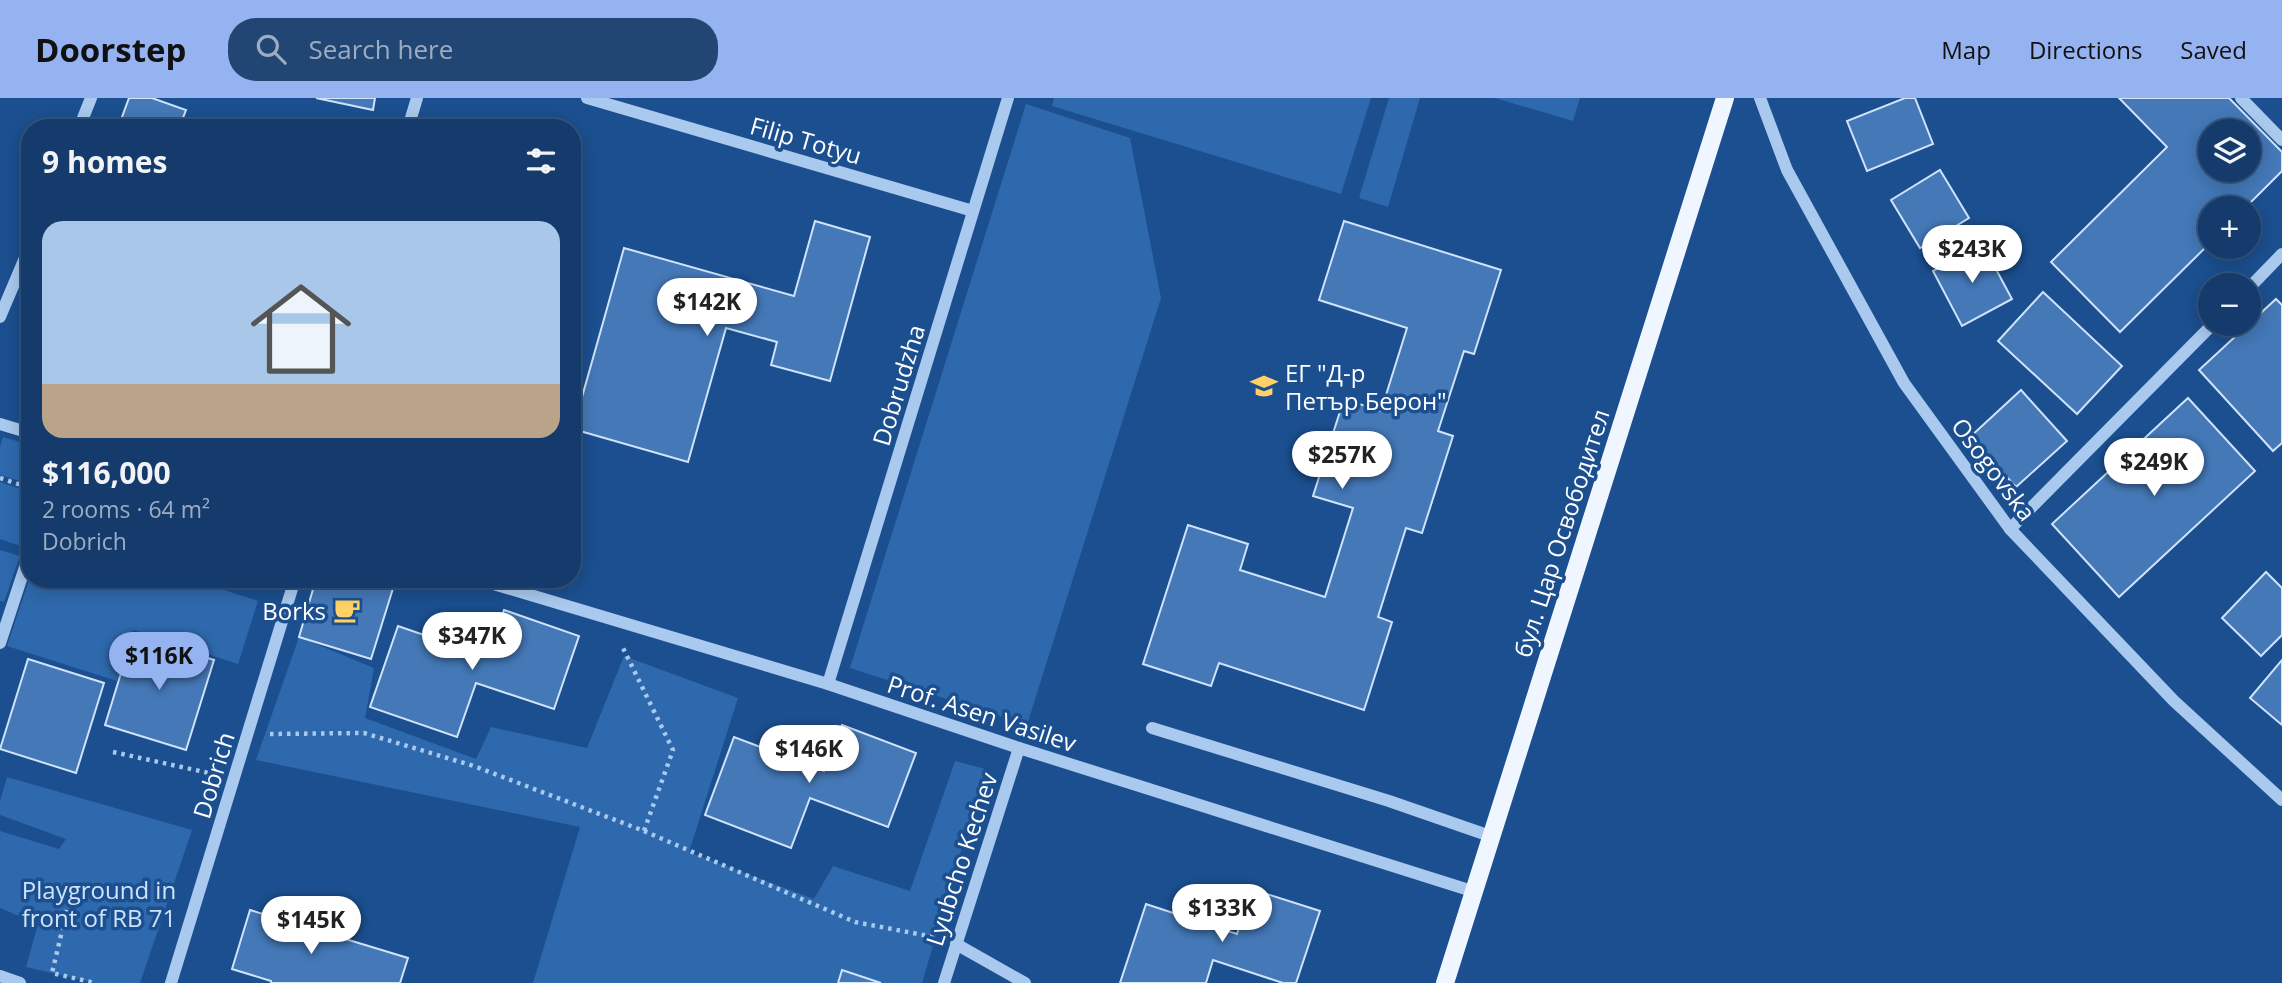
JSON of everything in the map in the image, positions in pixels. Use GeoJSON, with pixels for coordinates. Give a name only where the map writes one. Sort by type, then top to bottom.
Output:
{"type":"FeatureCollection","features":[{"type":"Feature","properties":{"kind":"main road","name":"бул. Цар Освободител"},"geometry":{"type":"LineString","coordinates":[[1445,983],[1725,98]]}},
{"type":"Feature","properties":{"kind":"street"},"geometry":{"type":"LineString","coordinates":[[83,119],[91,98]]}},
{"type":"Feature","properties":{"kind":"street"},"geometry":{"type":"LineString","coordinates":[[411,119],[417,98]]}},
{"type":"Feature","properties":{"kind":"street","name":"Filip Totyu"},"geometry":{"type":"LineString","coordinates":[[587,98],[973,211]]}},
{"type":"Feature","properties":{"kind":"street","name":"Dobrudzha"},"geometry":{"type":"LineString","coordinates":[[828,684],[1009,98]]}},
{"type":"Feature","properties":{"kind":"street","name":"Osogovska"},"geometry":{"type":"LineString","coordinates":[[1760,98],[1787,170],[1904,383],[2010,529],[2174,701],[2282,800]]}},
{"type":"Feature","properties":{"kind":"street"},"geometry":{"type":"LineString","coordinates":[[2241,98],[2282,141]]}},
{"type":"Feature","properties":{"kind":"street"},"geometry":{"type":"LineString","coordinates":[[2261,276],[2282,254]]}},
{"type":"Feature","properties":{"kind":"street"},"geometry":{"type":"LineString","coordinates":[[0,317],[21,267]]}},
{"type":"Feature","properties":{"kind":"street"},"geometry":{"type":"LineString","coordinates":[[2010,529],[2201,336]]}},
{"type":"Feature","properties":{"kind":"street"},"geometry":{"type":"LineString","coordinates":[[0,424],[21,430]]}},
{"type":"Feature","properties":{"kind":"street"},"geometry":{"type":"LineString","coordinates":[[0,643],[21,579]]}},
{"type":"Feature","properties":{"kind":"street","name":"Dobrich"},"geometry":{"type":"LineString","coordinates":[[171,983],[292,588]]}},
{"type":"Feature","properties":{"kind":"street","name":"Prof. Asen Vasilev"},"geometry":{"type":"LineString","coordinates":[[506,588],[828,684],[1019,748],[1472,891]]}},
{"type":"Feature","properties":{"kind":"street"},"geometry":{"type":"LineString","coordinates":[[1152,728],[1389,801],[1490,836]]}},
{"type":"Feature","properties":{"kind":"street","name":"Lyubcho Kechev"},"geometry":{"type":"LineString","coordinates":[[944,983],[1019,748]]}},
{"type":"Feature","properties":{"kind":"street"},"geometry":{"type":"LineString","coordinates":[[956,944],[1025,983]]}},
{"type":"Feature","properties":{"kind":"street"},"geometry":{"type":"LineString","coordinates":[[0,976],[20,983]]}},
{"type":"Feature","properties":{"kind":"path"},"geometry":{"type":"LineString","coordinates":[[0,478],[21,485]]}},
{"type":"Feature","properties":{"kind":"path"},"geometry":{"type":"LineString","coordinates":[[610,620],[673,750],[644,831]]}},
{"type":"Feature","properties":{"kind":"path"},"geometry":{"type":"LineString","coordinates":[[248,734],[364,733],[474,766],[644,831],[855,922],[935,938]]}},
{"type":"Feature","properties":{"kind":"path"},"geometry":{"type":"LineString","coordinates":[[113,751],[209,773],[205,786]]}},
{"type":"Feature","properties":{"kind":"path"},"geometry":{"type":"LineString","coordinates":[[67,910],[52,973],[95,983]]}},
{"type":"Feature","properties":{"kind":"green space"},"geometry":{"type":"Polygon","coordinates":[[[1054,98],[1371,98],[1341,194],[1052,106],[1054,98]]]}},
{"type":"Feature","properties":{"kind":"green space"},"geometry":{"type":"Polygon","coordinates":[[[1389,98],[1420,98],[1388,207],[1359,198],[1389,98]]]}},
{"type":"Feature","properties":{"kind":"green space"},"geometry":{"type":"Polygon","coordinates":[[[1495,98],[1580,98],[1573,121],[1495,98]]]}},
{"type":"Feature","properties":{"kind":"green space"},"geometry":{"type":"Polygon","coordinates":[[[1026,104],[1130,138],[1161,298],[1027,725],[850,668],[1026,104]]]}},
{"type":"Feature","properties":{"kind":"green space"},"geometry":{"type":"Polygon","coordinates":[[[3,437],[21,442],[21,481],[0,475],[0,447],[3,437]]]}},
{"type":"Feature","properties":{"kind":"green space"},"geometry":{"type":"Polygon","coordinates":[[[0,482],[21,489],[21,546],[0,539],[0,482]]]}},
{"type":"Feature","properties":{"kind":"green space"},"geometry":{"type":"Polygon","coordinates":[[[0,550],[20,556],[4,602],[0,601],[0,550]]]}},
{"type":"Feature","properties":{"kind":"green space"},"geometry":{"type":"Polygon","coordinates":[[[26,588],[217,588],[258,601],[238,664],[133,630],[117,681],[7,646],[26,588]]]}},
{"type":"Feature","properties":{"kind":"green space"},"geometry":{"type":"Polygon","coordinates":[[[299,637],[374,668],[365,718],[476,759],[491,727],[587,748],[624,656],[738,698],[689,852],[814,899],[833,866],[910,891],[955,761],[985,769],[922,983],[533,983],[580,827],[256,760],[299,637]]]}},
{"type":"Feature","properties":{"kind":"green space","name":"Playground in front of RB 71"},"geometry":{"type":"Polygon","coordinates":[[[7,777],[192,830],[140,983],[94,983],[26,967],[38,924],[0,908],[0,831],[59,849],[66,839],[0,815],[0,801],[7,777]]]}},
{"type":"Feature","properties":{"kind":"building"},"geometry":{"type":"Polygon","coordinates":[[[129,98],[152,98],[186,110],[182,119],[121,119],[129,98]]]}},
{"type":"Feature","properties":{"kind":"building"},"geometry":{"type":"Polygon","coordinates":[[[316,98],[375,98],[373,110],[316,98]]]}},
{"type":"Feature","properties":{"kind":"building"},"geometry":{"type":"Polygon","coordinates":[[[1905,98],[1915,98],[1933,144],[1867,171],[1847,121],[1905,98]]]}},
{"type":"Feature","properties":{"kind":"building"},"geometry":{"type":"Polygon","coordinates":[[[2119,98],[2229,98],[2250,119],[2198,119],[2198,182],[2261,182],[2261,131],[2282,152],[2282,171],[2257,196],[2198,196],[2198,255],[2120,332],[2051,262],[2167,147],[2119,98]]]}},
{"type":"Feature","properties":{"kind":"building"},"geometry":{"type":"Polygon","coordinates":[[[1940,170],[1969,218],[1920,248],[1891,200],[1940,170]]]}},
{"type":"Feature","properties":{"kind":"building"},"geometry":{"type":"Polygon","coordinates":[[[815,221],[870,237],[830,381],[771,365],[777,342],[726,328],[688,462],[581,431],[581,401],[624,248],[794,296],[815,221]]]}},
{"type":"Feature","properties":{"kind":"building"},"geometry":{"type":"Polygon","coordinates":[[[1344,221],[1501,270],[1474,354],[1464,351],[1438,431],[1453,436],[1422,533],[1406,528],[1378,617],[1392,622],[1364,710],[1219,663],[1211,686],[1143,664],[1188,525],[1248,544],[1240,570],[1325,597],[1353,508],[1313,496],[1344,399],[1381,411],[1407,328],[1319,300],[1344,221]]]}},
{"type":"Feature","properties":{"kind":"building"},"geometry":{"type":"Polygon","coordinates":[[[1983,245],[2012,299],[1962,326],[1933,271],[1983,245]]]}},
{"type":"Feature","properties":{"kind":"building"},"geometry":{"type":"Polygon","coordinates":[[[2043,292],[2122,366],[2077,414],[1998,341],[2043,292]]]}},
{"type":"Feature","properties":{"kind":"building"},"geometry":{"type":"Polygon","coordinates":[[[2276,299],[2282,305],[2282,443],[2273,451],[2199,370],[2236,336],[2261,336],[2261,313],[2276,299]]]}},
{"type":"Feature","properties":{"kind":"building"},"geometry":{"type":"Polygon","coordinates":[[[2021,390],[2067,441],[2016,487],[1970,437],[2021,390]]]}},
{"type":"Feature","properties":{"kind":"building"},"geometry":{"type":"Polygon","coordinates":[[[2188,398],[2255,471],[2119,597],[2052,524],[2188,398]]]}},
{"type":"Feature","properties":{"kind":"building"},"geometry":{"type":"Polygon","coordinates":[[[2266,572],[2282,588],[2282,635],[2261,656],[2222,618],[2266,572]]]}},
{"type":"Feature","properties":{"kind":"building","name":"Borks"},"geometry":{"type":"Polygon","coordinates":[[[313,588],[393,588],[371,659],[299,637],[313,588]]]}},
{"type":"Feature","properties":{"kind":"building"},"geometry":{"type":"Polygon","coordinates":[[[504,610],[579,636],[554,709],[476,683],[457,737],[370,707],[398,626],[488,657],[504,610]]]}},
{"type":"Feature","properties":{"kind":"building"},"geometry":{"type":"Polygon","coordinates":[[[133,634],[214,660],[186,750],[105,725],[133,634]]]}},
{"type":"Feature","properties":{"kind":"building"},"geometry":{"type":"Polygon","coordinates":[[[28,659],[104,683],[76,773],[0,749],[28,659]]]}},
{"type":"Feature","properties":{"kind":"building"},"geometry":{"type":"Polygon","coordinates":[[[2282,660],[2282,725],[2250,698],[2282,660]]]}},
{"type":"Feature","properties":{"kind":"building"},"geometry":{"type":"Polygon","coordinates":[[[842,725],[916,753],[888,827],[810,798],[791,848],[705,815],[734,737],[824,771],[842,725]]]}},
{"type":"Feature","properties":{"kind":"building"},"geometry":{"type":"Polygon","coordinates":[[[1251,889],[1320,911],[1296,983],[1283,983],[1213,960],[1206,983],[1120,983],[1146,904],[1237,934],[1251,889]]]}},
{"type":"Feature","properties":{"kind":"building"},"geometry":{"type":"Polygon","coordinates":[[[250,910],[408,958],[400,983],[271,983],[232,969],[250,910]]]}},
{"type":"Feature","properties":{"kind":"building"},"geometry":{"type":"Polygon","coordinates":[[[842,970],[881,983],[838,983],[842,970]]]}},
{"type":"Feature","properties":{"kind":"place","name":"ЕГ \"Д-р Петър Берон\""},"geometry":{"type":"Point","coordinates":[1264,386]}},
{"type":"Feature","properties":{"kind":"place","name":"Borks"},"geometry":{"type":"Point","coordinates":[347,610]}}]}
